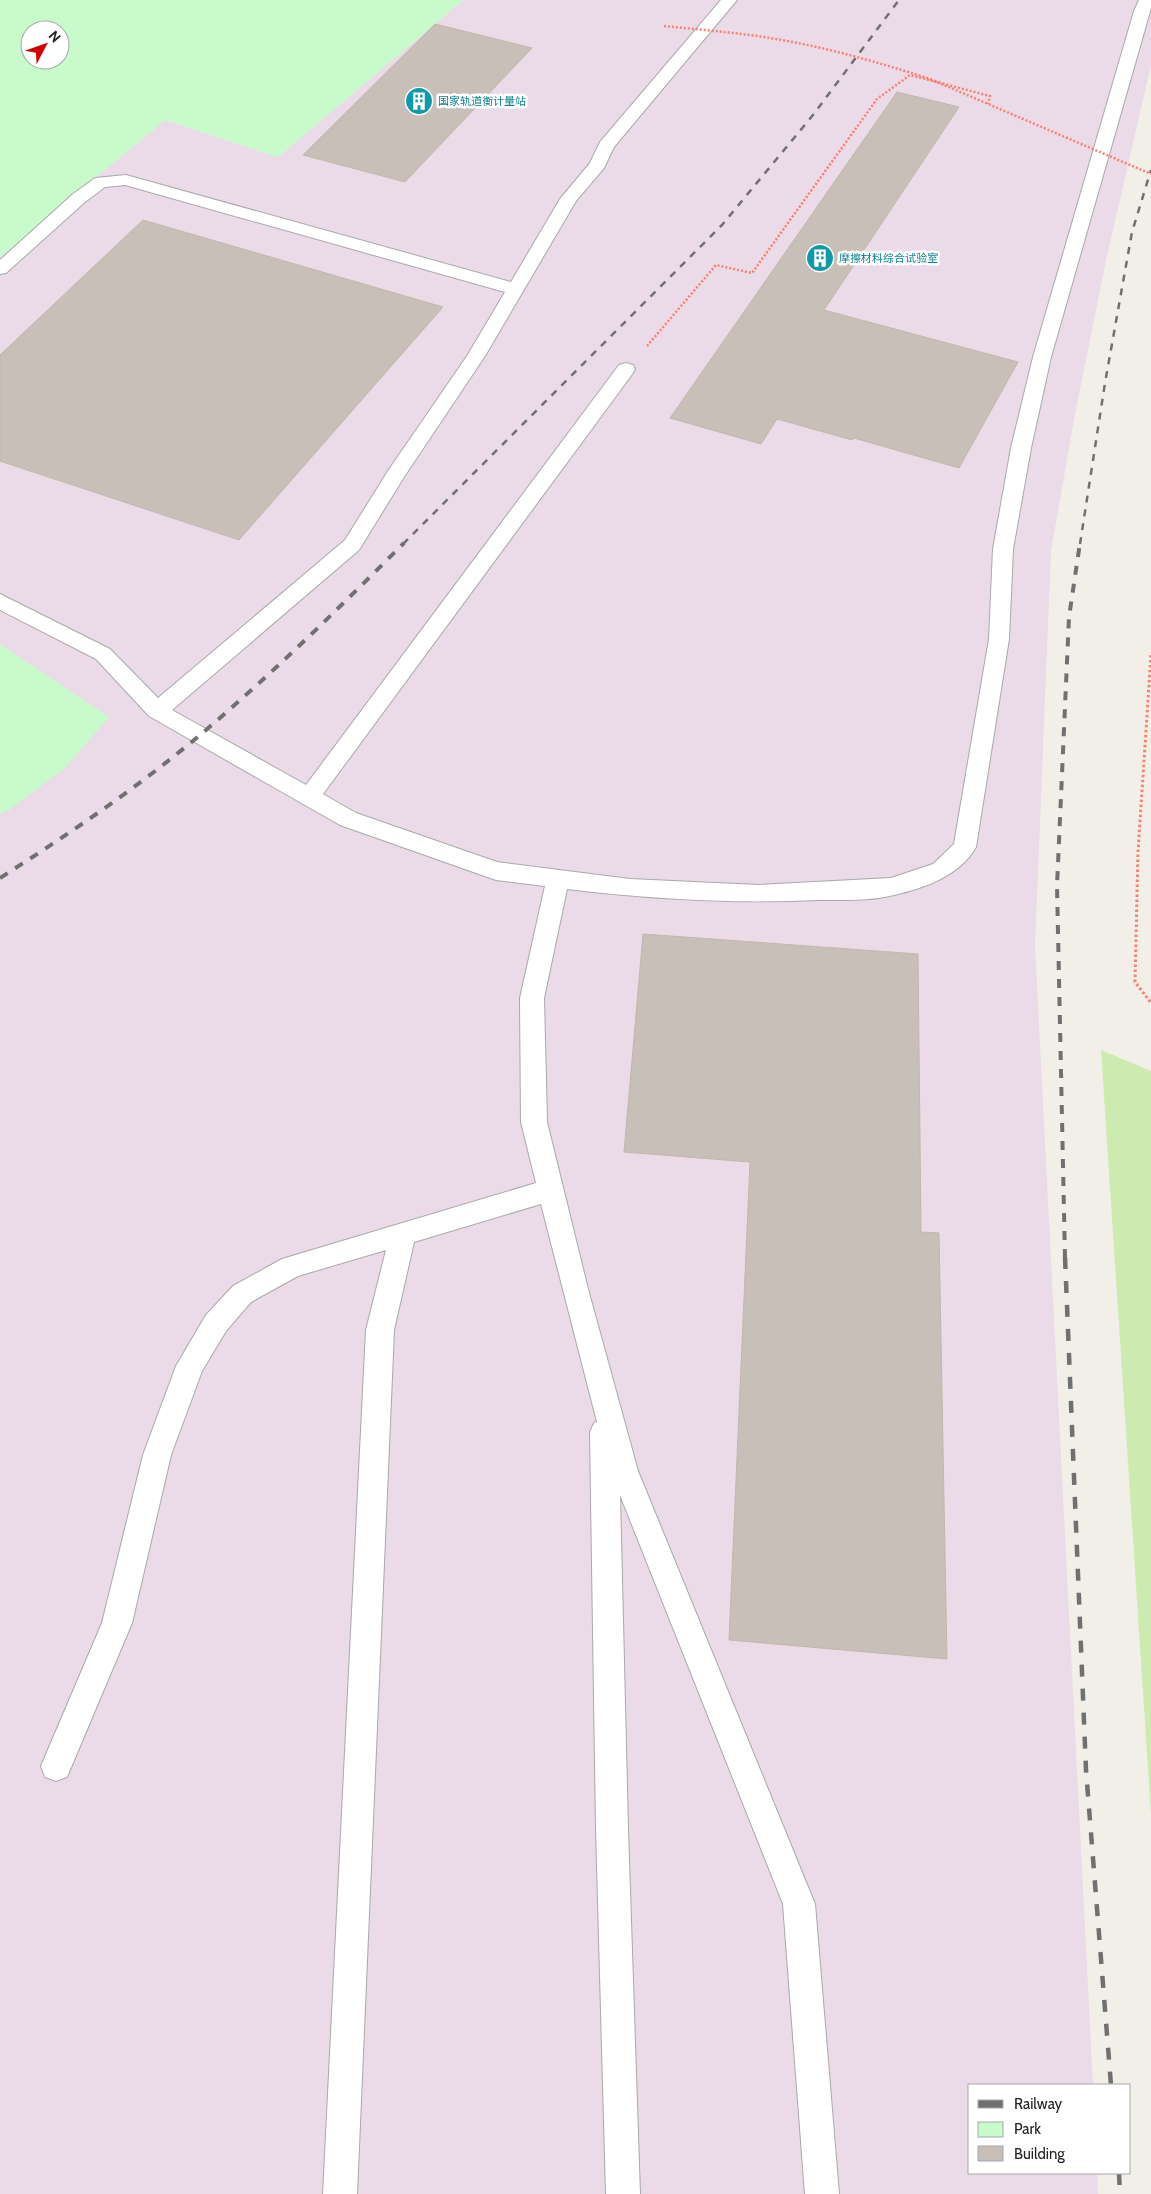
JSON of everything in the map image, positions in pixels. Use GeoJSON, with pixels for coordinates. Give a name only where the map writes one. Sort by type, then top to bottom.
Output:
{"type":"FeatureCollection","features":[{"type":"Feature","properties":{"kind":"lane"},"geometry":{"type":"LineString","coordinates":[[157,711],[352,545],[395,475],[476,356],[569,200],[598,164],[606,146],[729,0]]}},
{"type":"Feature","properties":{"kind":"lane"},"geometry":{"type":"LineString","coordinates":[[0,601],[103,654],[157,711],[348,820],[496,871],[630,888],[758,894],[892,887],[941,870],[965,847],[999,639],[1003,550],[1021,448],[1042,357],[1084,208],[1147,0]]}},
{"type":"Feature","properties":{"kind":"lane"},"geometry":{"type":"LineString","coordinates":[[0,269],[79,198],[101,182],[126,180],[516,289]]}},
{"type":"Feature","properties":{"kind":"lane"},"geometry":{"type":"LineString","coordinates":[[308,798],[626,369]]}},
{"type":"Feature","properties":{"kind":"lane"},"geometry":{"type":"LineString","coordinates":[[558,878],[532,998],[534,1122],[624,1471],[799,1904],[822,2194]]}},
{"type":"Feature","properties":{"kind":"lane"},"geometry":{"type":"LineString","coordinates":[[56,1766],[118,1623],[157,1455],[190,1366],[216,1323],[242,1294],[292,1267],[551,1190]]}},
{"type":"Feature","properties":{"kind":"lane"},"geometry":{"type":"LineString","coordinates":[[340,2194],[380,1330],[404,1234]]}},
{"type":"Feature","properties":{"kind":"lane"},"geometry":{"type":"LineString","coordinates":[[604,1395],[612,1829],[623,2194]]}},
{"type":"Feature","properties":{"kind":"path"},"geometry":{"type":"LineString","coordinates":[[664,26],[772,39],[848,55],[930,79],[1151,174]]}},
{"type":"Feature","properties":{"kind":"path"},"geometry":{"type":"LineString","coordinates":[[626,369],[716,265],[752,273],[877,99],[910,75],[990,96],[988,104]]}},
{"type":"Feature","properties":{"kind":"path"},"geometry":{"type":"LineString","coordinates":[[1151,655],[1138,852],[1134,982],[1151,1003]]}},
{"type":"Feature","properties":{"kind":"shaded area"},"geometry":{"type":"Polygon","coordinates":[[[463,0],[1151,0],[1151,65],[1107,256],[1075,414],[1051,551],[1035,946],[1093,2084],[968,2084],[968,2174],[1097,2174],[1098,2194],[0,2194],[0,814],[9,810],[108,717],[0,644],[0,257],[165,120],[278,157],[463,0]]]}},
{"type":"Feature","properties":{"kind":"green space"},"geometry":{"type":"Polygon","coordinates":[[[0,0],[463,0],[278,157],[165,120],[0,257],[0,0]]]}},
{"type":"Feature","properties":{"kind":"green space"},"geometry":{"type":"Polygon","coordinates":[[[0,644],[109,717],[64,769],[9,810],[0,814],[0,644]]]}},
{"type":"Feature","properties":{"kind":"green space"},"geometry":{"type":"Polygon","coordinates":[[[1101,1050],[1151,1071],[1151,1815],[1101,1050]]]}},
{"type":"Feature","properties":{"kind":"building","name":"国家轨道衡计量站"},"geometry":{"type":"Polygon","coordinates":[[[435,24],[532,48],[405,182],[303,155],[435,24]]]}},
{"type":"Feature","properties":{"kind":"building"},"geometry":{"type":"Polygon","coordinates":[[[897,92],[959,107],[824,310],[1018,362],[959,468],[854,438],[852,440],[777,419],[761,444],[670,418],[897,92]]]}},
{"type":"Feature","properties":{"kind":"building"},"geometry":{"type":"Polygon","coordinates":[[[143,220],[443,307],[239,540],[0,461],[0,355],[143,220]]]}},
{"type":"Feature","properties":{"kind":"building"},"geometry":{"type":"Polygon","coordinates":[[[643,934],[918,954],[921,1232],[939,1233],[947,1659],[729,1640],[750,1162],[624,1152],[643,934]]]}},
{"type":"Feature","properties":{"kind":"railway"},"geometry":{"type":"LineString","coordinates":[[404,543],[722,225],[813,115],[899,0]]}},
{"type":"Feature","properties":{"kind":"railway"},"geometry":{"type":"LineString","coordinates":[[1080,544],[1105,383],[1132,232],[1151,170]]}},
{"type":"Feature","properties":{"kind":"railway"},"geometry":{"type":"LineString","coordinates":[[0,878],[102,810],[152,774],[200,735],[278,665],[404,543]]}},
{"type":"Feature","properties":{"kind":"railway"},"geometry":{"type":"LineString","coordinates":[[1065,1258],[1057,886],[1069,617],[1080,543]]}},
{"type":"Feature","properties":{"kind":"railway"},"geometry":{"type":"LineString","coordinates":[[1065,1257],[1086,1770],[1111,2084]]}},
{"type":"Feature","properties":{"kind":"railway"},"geometry":{"type":"LineString","coordinates":[[1119,2174],[1120,2194]]}},
{"type":"Feature","properties":{"kind":"place","name":"国家轨道衡计量站"},"geometry":{"type":"Point","coordinates":[419,101]}},
{"type":"Feature","properties":{"kind":"place","name":"摩擦材料综合试验室"},"geometry":{"type":"Point","coordinates":[820,258]}}]}
